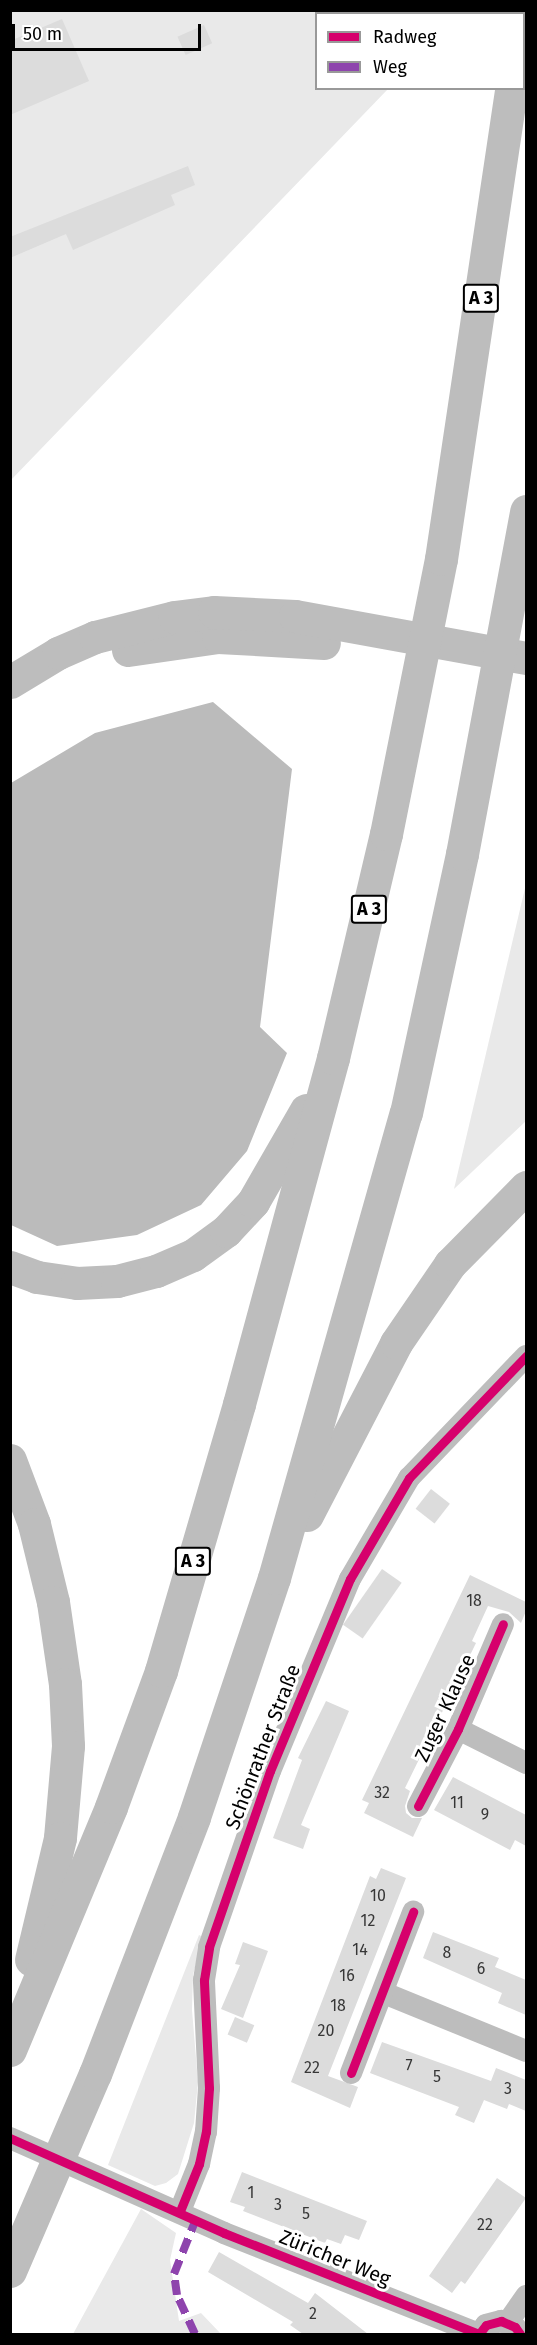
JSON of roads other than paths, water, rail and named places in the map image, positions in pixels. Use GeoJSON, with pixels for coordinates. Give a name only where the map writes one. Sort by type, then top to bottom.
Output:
{"type":"FeatureCollection","features":[{"type":"Feature","properties":{"kind":"highway","name":"A 3"},"geometry":{"type":"LineString","coordinates":[[10,2050],[111,1808],[161,1671],[239,1404],[333,1058],[386,834],[441,559],[511,90]]}},
{"type":"Feature","properties":{"kind":"highway"},"geometry":{"type":"LineString","coordinates":[[10,2271],[95,2074],[194,1817],[274,1578],[406,1113],[462,854],[526,511]]}},
{"type":"Feature","properties":{"kind":"highway"},"geometry":{"type":"LineString","coordinates":[[10,682],[58,654],[95,638],[174,616],[255,612],[378,640],[526,680]]}},
{"type":"Feature","properties":{"kind":"highway"},"geometry":{"type":"LineString","coordinates":[[10,705],[80,666],[136,647],[183,639],[378,640],[526,658]]}},
{"type":"Feature","properties":{"kind":"highway"},"geometry":{"type":"LineString","coordinates":[[10,1268],[37,1277],[76,1283],[117,1281],[156,1271],[193,1255],[225,1231],[253,1202],[333,1058]]}},
{"type":"Feature","properties":{"kind":"highway"},"geometry":{"type":"LineString","coordinates":[[274,1578],[396,1343],[450,1264],[526,1187]]}},
{"type":"Feature","properties":{"kind":"highway"},"geometry":{"type":"LineString","coordinates":[[10,1460],[34,1524],[53,1602],[65,1684],[68,1746],[60,1838],[10,2043]]}},
{"type":"Feature","properties":{"kind":"street","name":"Schönrather Straße"},"geometry":{"type":"LineString","coordinates":[[180,2211],[199,2164],[206,2132],[209,2088],[204,1980],[209,1947],[270,1771],[350,1580],[409,1478],[526,1356]]}},
{"type":"Feature","properties":{"kind":"street","name":"Zuger Klause"},"geometry":{"type":"LineString","coordinates":[[418,1806],[458,1729],[503,1624]]}},
{"type":"Feature","properties":{"kind":"street","name":"Zuger Klause"},"geometry":{"type":"LineString","coordinates":[[458,1729],[526,1763]]}},
{"type":"Feature","properties":{"kind":"street"},"geometry":{"type":"LineString","coordinates":[[351,2073],[384,1993],[413,1912]]}},
{"type":"Feature","properties":{"kind":"street"},"geometry":{"type":"LineString","coordinates":[[384,1993],[526,2051]]}},
{"type":"Feature","properties":{"kind":"street","name":"Züricher Weg"},"geometry":{"type":"LineString","coordinates":[[10,2138],[180,2211],[224,2233],[479,2334],[493,2322],[514,2328]]}},
{"type":"Feature","properties":{"kind":"street"},"geometry":{"type":"LineString","coordinates":[[514,2328],[526,2296]]}}]}
